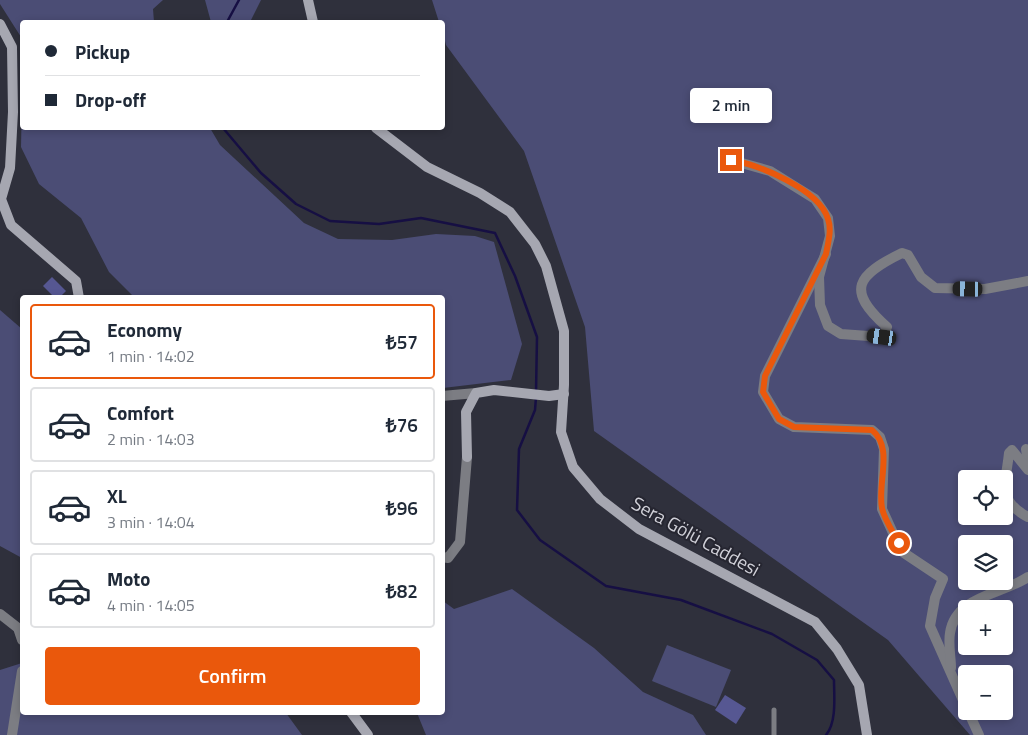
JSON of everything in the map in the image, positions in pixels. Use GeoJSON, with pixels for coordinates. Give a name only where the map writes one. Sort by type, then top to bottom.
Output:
{"type":"FeatureCollection","features":[{"type":"Feature","properties":{"kind":"main road"},"geometry":{"type":"LineString","coordinates":[[308,0],[313,20]]}},
{"type":"Feature","properties":{"kind":"main road"},"geometry":{"type":"LineString","coordinates":[[0,24],[12,47],[13,112],[10,168],[0,199],[11,226],[76,281],[78,295]]}},
{"type":"Feature","properties":{"kind":"main road","name":"Sera Gölü Caddesi"},"geometry":{"type":"LineString","coordinates":[[379,130],[427,167],[480,193],[510,212],[535,244],[546,266],[564,331],[564,394],[561,432],[574,467],[600,499],[639,529],[815,622],[837,649],[859,685],[867,735]]}},
{"type":"Feature","properties":{"kind":"main road"},"geometry":{"type":"LineString","coordinates":[[467,457],[466,412],[476,393],[494,390],[512,394],[548,396],[564,394]]}},
{"type":"Feature","properties":{"kind":"main road"},"geometry":{"type":"LineString","coordinates":[[353,715],[368,735]]}},
{"type":"Feature","properties":{"kind":"street"},"geometry":{"type":"LineString","coordinates":[[731,160],[770,171],[815,200],[828,218],[830,236],[819,278],[820,305],[828,326],[841,334],[882,337],[887,327],[864,303],[860,288],[864,276],[902,253],[908,255],[921,278],[935,288],[985,290],[1028,281]]}},
{"type":"Feature","properties":{"kind":"street"},"geometry":{"type":"LineString","coordinates":[[826,254],[765,376],[763,392],[779,419],[794,427],[872,430],[880,437],[884,449],[882,509],[904,553],[943,579],[935,598],[930,626],[958,688]]}},
{"type":"Feature","properties":{"kind":"street"},"geometry":{"type":"LineString","coordinates":[[445,396],[476,393]]}},
{"type":"Feature","properties":{"kind":"street"},"geometry":{"type":"LineString","coordinates":[[1026,449],[1028,463]]}},
{"type":"Feature","properties":{"kind":"street"},"geometry":{"type":"LineString","coordinates":[[1028,470],[1012,450],[1009,453],[1005,494],[1014,509],[1028,517]]}},
{"type":"Feature","properties":{"kind":"street"},"geometry":{"type":"LineString","coordinates":[[445,558],[452,555],[460,542],[467,457]]}},
{"type":"Feature","properties":{"kind":"street"},"geometry":{"type":"LineString","coordinates":[[952,674],[950,632],[960,612],[977,599],[990,596],[1018,584],[1028,577]]}},
{"type":"Feature","properties":{"kind":"street"},"geometry":{"type":"LineString","coordinates":[[986,600],[990,596]]}},
{"type":"Feature","properties":{"kind":"street"},"geometry":{"type":"LineString","coordinates":[[0,614],[18,628],[20,634]]}},
{"type":"Feature","properties":{"kind":"street"},"geometry":{"type":"LineString","coordinates":[[12,735],[20,684]]}},
{"type":"Feature","properties":{"kind":"street"},"geometry":{"type":"LineString","coordinates":[[972,720],[979,735]]}},
{"type":"Feature","properties":{"kind":"lane"},"geometry":{"type":"LineString","coordinates":[[774,710],[774,735]]}},
{"type":"Feature","properties":{"kind":"shaded area"},"geometry":{"type":"Polygon","coordinates":[[[0,0],[163,0],[153,9],[154,20],[20,20],[20,35],[0,4],[0,0]]]}},
{"type":"Feature","properties":{"kind":"shaded area"},"geometry":{"type":"Polygon","coordinates":[[[205,0],[261,0],[251,20],[210,20],[205,0]]]}},
{"type":"Feature","properties":{"kind":"shaded area"},"geometry":{"type":"Polygon","coordinates":[[[432,0],[1028,0],[1028,735],[970,735],[888,640],[594,431],[585,327],[524,151],[446,45],[445,20],[438,20],[432,0]]]}},
{"type":"Feature","properties":{"kind":"shaded area"},"geometry":{"type":"Polygon","coordinates":[[[21,130],[211,130],[220,145],[304,223],[338,239],[392,240],[436,234],[475,236],[494,242],[522,344],[511,380],[445,388],[445,295],[132,295],[109,272],[81,218],[39,184],[21,147],[21,130]]]}},
{"type":"Feature","properties":{"kind":"shaded area"},"geometry":{"type":"Polygon","coordinates":[[[0,310],[20,327],[20,557],[0,546],[0,310]]]}},
{"type":"Feature","properties":{"kind":"shaded area"},"geometry":{"type":"Polygon","coordinates":[[[512,589],[594,648],[643,692],[693,715],[706,735],[426,735],[418,715],[445,715],[445,602],[454,609],[512,589]]]}},
{"type":"Feature","properties":{"kind":"shaded area"},"geometry":{"type":"Polygon","coordinates":[[[667,645],[731,670],[716,707],[652,681],[667,645]]]}},
{"type":"Feature","properties":{"kind":"shaded area"},"geometry":{"type":"Polygon","coordinates":[[[20,664],[20,715],[287,715],[302,735],[0,735],[0,670],[20,664]]]}},
{"type":"Feature","properties":{"kind":"building"},"geometry":{"type":"Polygon","coordinates":[[[52,277],[66,291],[62,295],[52,295],[43,286],[52,277]]]}},
{"type":"Feature","properties":{"kind":"building"},"geometry":{"type":"Polygon","coordinates":[[[725,695],[746,708],[736,724],[715,710],[725,695]]]}},
{"type":"Feature","properties":{"kind":"waterway"},"geometry":{"type":"LineString","coordinates":[[228,20],[239,0]]}},
{"type":"Feature","properties":{"kind":"waterway"},"geometry":{"type":"LineString","coordinates":[[225,130],[261,173],[296,204],[330,221],[379,224],[421,218],[495,233],[515,276],[537,337],[536,392]]}},
{"type":"Feature","properties":{"kind":"waterway"},"geometry":{"type":"LineString","coordinates":[[536,397],[535,410],[519,449],[517,510],[540,540],[606,586],[681,600],[772,634],[817,660],[834,680],[832,723],[826,735]]}},
{"type":"Feature","properties":{"kind":"route"},"geometry":{"type":"LineString","coordinates":[[731,160],[770,171],[815,200],[828,218],[830,236],[826,254],[804,293],[765,376],[763,392],[779,419],[794,427],[872,430],[880,437],[884,449],[881,482],[882,509],[899,543]]}}]}
